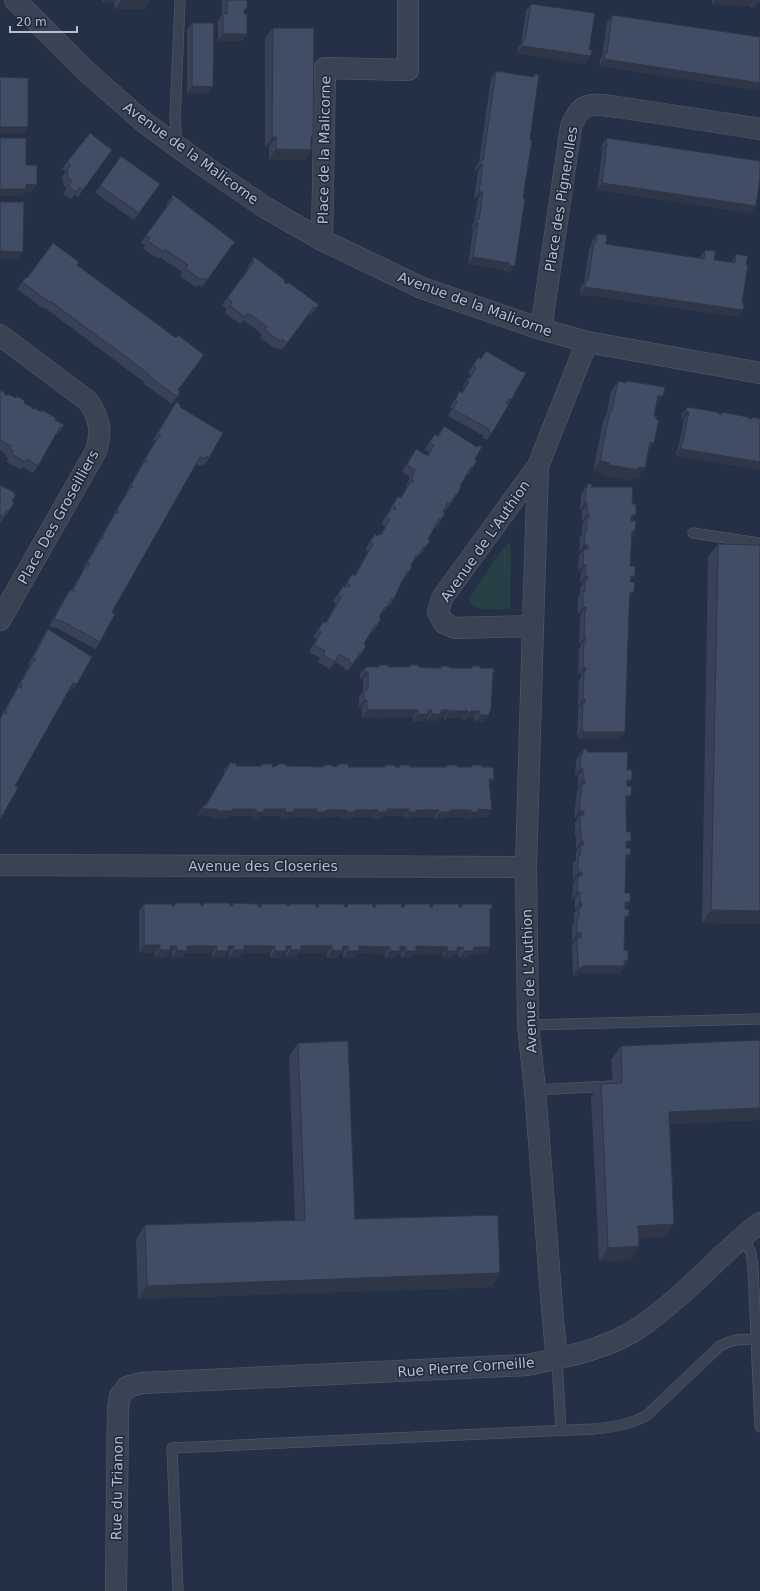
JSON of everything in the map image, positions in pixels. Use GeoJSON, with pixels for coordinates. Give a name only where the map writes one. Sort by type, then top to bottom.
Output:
{"type":"FeatureCollection","features":[{"type":"Feature","properties":{"kind":"street","name":"Avenue de la Malicorne"},"geometry":{"type":"LineString","coordinates":[[15,0],[87,72],[146,123],[266,208],[322,240],[422,288],[541,328],[587,342],[760,374]]}},
{"type":"Feature","properties":{"kind":"street","name":"Place de la Malicorne"},"geometry":{"type":"LineString","coordinates":[[322,240],[325,68],[408,70],[408,0]]}},
{"type":"Feature","properties":{"kind":"street","name":"Place des Pignerolles"},"geometry":{"type":"LineString","coordinates":[[541,328],[571,127],[576,115],[585,107],[597,105],[611,106],[760,129]]}},
{"type":"Feature","properties":{"kind":"street","name":"Place Des Groseilliers"},"geometry":{"type":"LineString","coordinates":[[0,335],[88,401],[98,420],[100,430],[99,442],[96,451],[0,620]]}},
{"type":"Feature","properties":{"kind":"street","name":"Avenue de L'Authion"},"geometry":{"type":"LineString","coordinates":[[533,626],[454,628],[444,623],[438,612],[442,598],[538,466],[587,342]]}},
{"type":"Feature","properties":{"kind":"street","name":"Avenue de L'Authion"},"geometry":{"type":"LineString","coordinates":[[538,466],[526,867],[528,1026],[535,1090],[557,1359]]}},
{"type":"Feature","properties":{"kind":"street","name":"Avenue des Closeries"},"geometry":{"type":"LineString","coordinates":[[0,865],[526,867]]}},
{"type":"Feature","properties":{"kind":"street","name":"Rue Pierre Corneille"},"geometry":{"type":"LineString","coordinates":[[127,1387],[142,1383],[527,1365],[557,1359],[601,1347],[623,1337],[643,1325],[682,1294],[760,1223]]}},
{"type":"Feature","properties":{"kind":"street","name":"Rue du Trianon"},"geometry":{"type":"LineString","coordinates":[[116,1591],[118,1409],[120,1396],[127,1387]]}},
{"type":"Feature","properties":{"kind":"lane"},"geometry":{"type":"LineString","coordinates":[[177,146],[175,119],[180,0]]}},
{"type":"Feature","properties":{"kind":"lane"},"geometry":{"type":"LineString","coordinates":[[693,533],[760,543]]}},
{"type":"Feature","properties":{"kind":"lane"},"geometry":{"type":"LineString","coordinates":[[528,1026],[760,1019]]}},
{"type":"Feature","properties":{"kind":"lane"},"geometry":{"type":"LineString","coordinates":[[535,1090],[613,1086]]}},
{"type":"Feature","properties":{"kind":"lane"},"geometry":{"type":"LineString","coordinates":[[742,1238],[750,1253],[752,1263],[759,1378],[760,1427]]}},
{"type":"Feature","properties":{"kind":"lane"},"geometry":{"type":"LineString","coordinates":[[178,1591],[172,1448],[561,1430],[615,1426],[640,1419],[647,1415],[720,1346],[736,1339],[756,1339]]}},
{"type":"Feature","properties":{"kind":"lane"},"geometry":{"type":"LineString","coordinates":[[557,1359],[561,1430]]}},
{"type":"Feature","properties":{"kind":"green space"},"geometry":{"type":"Polygon","coordinates":[[[508,542],[511,545],[510,608],[503,610],[491,610],[475,607],[470,603],[470,596],[508,542]]]}},
{"type":"Feature","properties":{"kind":"building"},"geometry":{"type":"Polygon","coordinates":[[[227,0],[247,0],[247,9],[244,9],[244,14],[247,14],[247,34],[223,34],[223,14],[227,14],[227,0]]]}},
{"type":"Feature","properties":{"kind":"building"},"geometry":{"type":"Polygon","coordinates":[[[531,4],[595,13],[589,50],[592,50],[591,56],[522,46],[523,40],[525,40],[531,4]]]}},
{"type":"Feature","properties":{"kind":"building"},"geometry":{"type":"Polygon","coordinates":[[[612,15],[760,37],[760,83],[604,59],[605,53],[607,53],[612,15]]]}},
{"type":"Feature","properties":{"kind":"building"},"geometry":{"type":"Polygon","coordinates":[[[192,23],[214,23],[213,87],[192,86],[192,23]]]}},
{"type":"Feature","properties":{"kind":"building"},"geometry":{"type":"Polygon","coordinates":[[[273,28],[314,28],[313,137],[311,137],[311,150],[276,149],[276,137],[272,137],[273,28]]]}},
{"type":"Feature","properties":{"kind":"building"},"geometry":{"type":"Polygon","coordinates":[[[496,71],[534,77],[534,74],[539,75],[530,139],[532,140],[523,198],[525,199],[515,266],[509,265],[509,263],[473,257],[478,223],[476,223],[477,219],[479,219],[483,192],[479,192],[483,164],[480,164],[480,161],[483,161],[496,71]]]}},
{"type":"Feature","properties":{"kind":"building"},"geometry":{"type":"Polygon","coordinates":[[[0,77],[28,78],[28,127],[0,127],[0,77]]]}},
{"type":"Feature","properties":{"kind":"building"},"geometry":{"type":"Polygon","coordinates":[[[90,133],[112,150],[83,190],[80,187],[76,192],[68,186],[72,181],[69,179],[67,169],[71,165],[67,162],[90,133]]]}},
{"type":"Feature","properties":{"kind":"building"},"geometry":{"type":"Polygon","coordinates":[[[0,138],[26,138],[26,165],[37,165],[37,185],[26,184],[26,189],[0,189],[0,138]]]}},
{"type":"Feature","properties":{"kind":"building"},"geometry":{"type":"Polygon","coordinates":[[[607,138],[760,161],[760,178],[756,206],[602,183],[607,138]]]}},
{"type":"Feature","properties":{"kind":"building"},"geometry":{"type":"Polygon","coordinates":[[[121,156],[160,184],[139,213],[100,186],[121,156]]]}},
{"type":"Feature","properties":{"kind":"building"},"geometry":{"type":"Polygon","coordinates":[[[173,195],[235,242],[232,246],[231,245],[207,280],[203,278],[201,280],[185,268],[188,265],[165,249],[163,252],[148,241],[150,238],[146,235],[173,199],[171,198],[173,195]]]}},
{"type":"Feature","properties":{"kind":"building"},"geometry":{"type":"Polygon","coordinates":[[[0,202],[24,202],[23,252],[0,251],[0,202]]]}},
{"type":"Feature","properties":{"kind":"building"},"geometry":{"type":"Polygon","coordinates":[[[597,234],[607,235],[606,244],[704,259],[705,250],[716,251],[714,260],[735,263],[736,254],[748,256],[742,303],[744,303],[743,310],[585,287],[586,280],[588,280],[594,242],[596,243],[597,234]]]}},
{"type":"Feature","properties":{"kind":"building"},"geometry":{"type":"Polygon","coordinates":[[[53,243],[79,262],[77,265],[176,338],[178,335],[204,355],[178,390],[180,392],[177,397],[149,376],[149,374],[22,282],[26,277],[27,278],[53,243]]]}},
{"type":"Feature","properties":{"kind":"building"},"geometry":{"type":"Polygon","coordinates":[[[254,257],[285,280],[284,282],[287,284],[288,282],[319,305],[316,308],[314,307],[287,343],[282,339],[281,342],[265,330],[267,327],[248,313],[245,317],[230,306],[232,302],[227,298],[254,262],[252,261],[254,257]]]}},
{"type":"Feature","properties":{"kind":"building"},"geometry":{"type":"Polygon","coordinates":[[[486,351],[526,373],[511,400],[509,399],[506,403],[509,404],[492,433],[488,431],[489,429],[453,409],[457,402],[455,400],[460,391],[462,393],[469,382],[467,381],[469,377],[470,378],[476,368],[473,366],[478,357],[481,359],[486,351]]]}},
{"type":"Feature","properties":{"kind":"building"},"geometry":{"type":"Polygon","coordinates":[[[618,381],[665,387],[663,396],[658,396],[654,416],[659,420],[654,443],[650,442],[645,468],[638,467],[638,470],[609,465],[610,463],[600,461],[610,410],[612,411],[618,381]]]}},
{"type":"Feature","properties":{"kind":"building"},"geometry":{"type":"Polygon","coordinates":[[[0,390],[7,396],[8,394],[16,398],[17,396],[25,401],[24,403],[32,407],[32,410],[34,408],[41,412],[42,410],[56,418],[55,420],[64,425],[62,428],[60,427],[38,466],[27,459],[25,462],[12,454],[13,451],[10,449],[11,446],[0,440],[0,390]]]}},
{"type":"Feature","properties":{"kind":"building"},"geometry":{"type":"Polygon","coordinates":[[[176,402],[181,405],[180,407],[223,433],[209,458],[206,456],[205,459],[200,457],[112,612],[115,614],[100,642],[60,620],[54,619],[70,590],[75,591],[73,589],[86,566],[90,564],[87,563],[101,539],[104,538],[102,537],[115,513],[119,512],[116,511],[130,488],[133,487],[131,485],[144,462],[148,461],[145,459],[159,436],[161,436],[158,433],[176,402]]]}},
{"type":"Feature","properties":{"kind":"building"},"geometry":{"type":"Polygon","coordinates":[[[687,407],[717,412],[719,414],[722,414],[722,412],[748,417],[750,419],[752,419],[752,417],[760,419],[760,462],[682,449],[681,445],[689,412],[686,412],[687,407]]]}},
{"type":"Feature","properties":{"kind":"building"},"geometry":{"type":"Polygon","coordinates":[[[444,426],[477,447],[478,445],[482,447],[475,459],[477,460],[460,486],[461,487],[457,495],[456,494],[450,504],[448,502],[443,512],[445,513],[441,520],[439,519],[428,539],[430,540],[426,547],[424,546],[418,556],[416,555],[409,572],[408,571],[402,581],[394,599],[392,598],[379,617],[381,618],[364,644],[366,646],[362,653],[360,652],[353,664],[349,662],[350,660],[339,654],[335,662],[323,655],[325,651],[314,645],[321,632],[318,630],[323,622],[326,623],[341,597],[338,595],[343,586],[346,588],[347,586],[349,587],[350,585],[347,583],[352,574],[355,576],[373,544],[370,542],[375,534],[377,536],[379,534],[381,535],[390,519],[386,517],[392,508],[395,510],[396,508],[393,505],[398,496],[401,498],[411,481],[412,483],[414,481],[411,479],[415,470],[407,465],[416,449],[428,456],[434,445],[429,443],[435,434],[438,437],[444,426]]]}},
{"type":"Feature","properties":{"kind":"building"},"geometry":{"type":"Polygon","coordinates":[[[588,483],[592,484],[591,487],[633,487],[632,504],[636,504],[636,515],[632,515],[631,517],[631,521],[636,521],[635,531],[632,531],[630,566],[635,566],[635,576],[631,576],[630,582],[635,582],[634,592],[630,592],[625,732],[584,732],[584,730],[582,730],[583,703],[585,703],[585,699],[583,699],[584,672],[586,668],[583,668],[584,642],[586,642],[586,637],[584,637],[585,610],[587,610],[586,607],[583,607],[583,591],[585,591],[585,580],[587,580],[588,576],[585,576],[586,565],[583,565],[584,549],[588,549],[588,545],[584,545],[585,530],[587,530],[587,518],[589,518],[589,514],[587,514],[587,503],[585,503],[586,488],[588,483]]]}},
{"type":"Feature","properties":{"kind":"building"},"geometry":{"type":"Polygon","coordinates":[[[0,485],[14,492],[13,493],[16,495],[12,501],[14,503],[9,511],[7,510],[4,516],[2,515],[0,518],[0,485]]]}},
{"type":"Feature","properties":{"kind":"building"},"geometry":{"type":"Polygon","coordinates":[[[718,544],[760,545],[760,911],[711,910],[718,544]]]}},
{"type":"Feature","properties":{"kind":"building"},"geometry":{"type":"Polygon","coordinates":[[[48,629],[92,657],[77,684],[73,683],[15,786],[18,788],[2,816],[0,815],[0,719],[3,713],[6,714],[7,712],[5,711],[18,687],[21,688],[22,685],[20,684],[33,661],[36,660],[33,658],[48,629]]]}},
{"type":"Feature","properties":{"kind":"building"},"geometry":{"type":"Polygon","coordinates":[[[379,665],[388,665],[388,667],[410,667],[410,665],[419,665],[419,667],[430,668],[449,666],[449,668],[472,668],[472,666],[480,666],[480,668],[494,668],[491,711],[489,715],[480,715],[479,711],[471,711],[468,713],[468,711],[451,711],[451,713],[449,713],[449,710],[441,710],[441,714],[432,714],[432,710],[428,710],[428,714],[418,714],[418,710],[367,710],[367,700],[364,700],[364,690],[368,690],[368,672],[365,672],[365,667],[379,667],[379,665]]]}},
{"type":"Feature","properties":{"kind":"building"},"geometry":{"type":"Polygon","coordinates":[[[583,749],[587,749],[587,752],[628,752],[627,770],[632,770],[632,780],[627,780],[627,786],[632,786],[631,796],[626,796],[627,832],[631,832],[631,841],[626,841],[626,848],[631,848],[630,855],[626,855],[625,893],[630,893],[630,902],[625,902],[625,909],[629,909],[629,916],[625,916],[624,950],[628,950],[628,961],[624,961],[624,966],[583,966],[582,968],[578,968],[577,938],[581,938],[581,933],[577,933],[577,918],[579,918],[579,907],[582,907],[582,903],[580,903],[580,892],[577,892],[578,876],[582,876],[583,874],[582,872],[578,872],[578,856],[580,856],[581,845],[584,845],[583,841],[581,841],[580,815],[584,815],[584,811],[579,811],[582,784],[585,784],[585,780],[583,780],[583,769],[580,769],[581,753],[583,753],[583,749]]]}},
{"type":"Feature","properties":{"kind":"building"},"geometry":{"type":"Polygon","coordinates":[[[229,763],[236,763],[237,766],[262,766],[262,764],[273,764],[272,767],[277,766],[277,764],[287,764],[286,766],[324,767],[323,765],[333,765],[333,767],[338,766],[338,764],[349,764],[348,767],[385,767],[386,765],[395,765],[395,767],[400,767],[400,765],[410,765],[410,767],[447,767],[446,765],[457,765],[457,767],[472,767],[472,765],[482,765],[482,767],[493,767],[494,779],[489,779],[492,810],[478,809],[478,812],[470,812],[471,810],[450,810],[449,812],[440,812],[439,810],[417,810],[416,812],[409,812],[409,809],[387,809],[386,812],[378,812],[378,810],[355,810],[355,812],[346,812],[347,810],[326,810],[326,812],[316,812],[317,809],[294,809],[294,812],[285,812],[286,809],[264,809],[263,812],[256,812],[256,809],[216,811],[217,809],[202,809],[204,805],[206,805],[229,766],[229,763]]]}},
{"type":"Feature","properties":{"kind":"building"},"geometry":{"type":"Polygon","coordinates":[[[175,903],[201,903],[201,906],[204,903],[230,903],[230,906],[233,906],[233,903],[258,904],[258,907],[262,907],[261,904],[287,904],[287,906],[289,906],[290,904],[316,904],[316,907],[319,907],[318,904],[344,904],[344,907],[347,907],[348,904],[373,904],[373,907],[376,907],[376,904],[402,904],[401,907],[405,907],[405,904],[430,904],[430,907],[433,907],[433,904],[459,904],[459,907],[462,907],[462,904],[492,904],[492,909],[490,909],[490,947],[474,947],[473,951],[464,951],[463,947],[457,947],[457,951],[447,951],[448,947],[416,946],[416,951],[406,951],[406,947],[400,946],[400,951],[390,951],[390,947],[359,946],[359,951],[348,951],[348,946],[343,946],[342,951],[332,950],[332,946],[301,946],[301,950],[291,950],[291,946],[286,946],[286,951],[275,951],[275,946],[244,946],[244,950],[234,950],[234,946],[228,946],[228,951],[217,951],[217,946],[187,946],[187,951],[177,950],[177,946],[170,946],[170,950],[160,950],[160,945],[144,945],[144,904],[172,904],[172,906],[175,906],[175,903]]]}},
{"type":"Feature","properties":{"kind":"building"},"geometry":{"type":"Polygon","coordinates":[[[760,1040],[760,1108],[669,1112],[674,1224],[638,1226],[639,1246],[608,1248],[601,1084],[622,1083],[621,1046],[760,1040]]]}},
{"type":"Feature","properties":{"kind":"building"},"geometry":{"type":"Polygon","coordinates":[[[348,1041],[355,1219],[498,1215],[500,1273],[147,1286],[145,1225],[305,1220],[298,1043],[348,1041]]]}}]}
